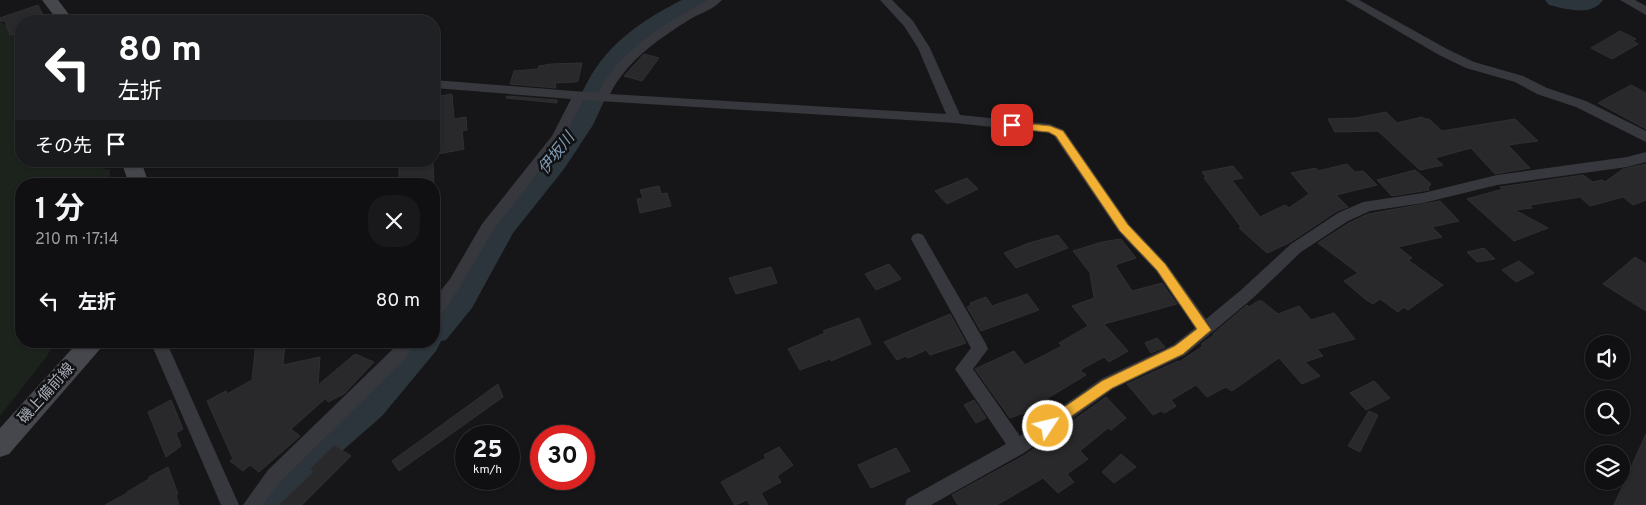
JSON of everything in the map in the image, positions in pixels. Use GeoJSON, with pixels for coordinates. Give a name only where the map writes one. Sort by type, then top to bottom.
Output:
{"type":"FeatureCollection","features":[{"type":"Feature","properties":{"kind":"main road"},"geometry":{"type":"LineString","coordinates":[[50,0],[61,15]]}},
{"type":"Feature","properties":{"kind":"main road","name":"磯上備前線"},"geometry":{"type":"LineString","coordinates":[[0,446],[87,348]]}},
{"type":"Feature","properties":{"kind":"street"},"geometry":{"type":"LineString","coordinates":[[440,303],[455,283],[487,228],[591,96],[642,48],[674,24],[716,0]]}},
{"type":"Feature","properties":{"kind":"street"},"geometry":{"type":"LineString","coordinates":[[886,0],[909,24],[924,48],[955,119]]}},
{"type":"Feature","properties":{"kind":"street"},"geometry":{"type":"LineString","coordinates":[[1351,0],[1443,52],[1470,65],[1519,79],[1542,91],[1581,104],[1646,137]]}},
{"type":"Feature","properties":{"kind":"street"},"geometry":{"type":"LineString","coordinates":[[1626,0],[1646,11]]}},
{"type":"Feature","properties":{"kind":"street"},"geometry":{"type":"LineString","coordinates":[[440,84],[955,119],[1050,129],[1059,133],[1124,228],[1161,267],[1205,330]]}},
{"type":"Feature","properties":{"kind":"street"},"geometry":{"type":"LineString","coordinates":[[914,505],[1018,447],[1107,384],[1179,350],[1247,294],[1296,248],[1343,217],[1368,206],[1422,198],[1497,180],[1627,162],[1646,157]]}},
{"type":"Feature","properties":{"kind":"street"},"geometry":{"type":"LineString","coordinates":[[918,239],[980,349],[964,369],[1018,447]]}},
{"type":"Feature","properties":{"kind":"street"},"geometry":{"type":"LineString","coordinates":[[161,348],[230,505]]}},
{"type":"Feature","properties":{"kind":"street"},"geometry":{"type":"LineString","coordinates":[[252,505],[274,476],[399,354],[402,348]]}},
{"type":"Feature","properties":{"kind":"shaded area"},"geometry":{"type":"Polygon","coordinates":[[[0,21],[15,32],[15,167],[97,167],[110,170],[110,178],[15,178],[15,348],[51,348],[0,416],[0,21]]]}},
{"type":"Feature","properties":{"kind":"building"},"geometry":{"type":"Polygon","coordinates":[[[38,5],[43,15],[15,15],[15,33],[10,35],[5,21],[0,21],[0,18],[38,5]]]}},
{"type":"Feature","properties":{"kind":"building"},"geometry":{"type":"Polygon","coordinates":[[[1620,31],[1636,39],[1633,41],[1638,44],[1612,59],[1591,48],[1620,31]]]}},
{"type":"Feature","properties":{"kind":"building"},"geometry":{"type":"Polygon","coordinates":[[[644,54],[659,58],[642,81],[624,76],[644,54]]]}},
{"type":"Feature","properties":{"kind":"building"},"geometry":{"type":"Polygon","coordinates":[[[582,63],[578,81],[555,83],[556,88],[510,84],[514,71],[538,69],[539,66],[551,64],[582,63]]]}},
{"type":"Feature","properties":{"kind":"building"},"geometry":{"type":"Polygon","coordinates":[[[1631,85],[1646,93],[1646,129],[1598,103],[1631,85]]]}},
{"type":"Feature","properties":{"kind":"building"},"geometry":{"type":"Polygon","coordinates":[[[452,94],[454,119],[466,117],[467,130],[462,131],[464,149],[440,154],[440,96],[452,94]]]}},
{"type":"Feature","properties":{"kind":"building"},"geometry":{"type":"Polygon","coordinates":[[[507,96],[557,100],[557,103],[506,98],[507,96]]]}},
{"type":"Feature","properties":{"kind":"building"},"geometry":{"type":"Polygon","coordinates":[[[1386,112],[1397,123],[1422,117],[1429,119],[1442,131],[1515,119],[1538,141],[1508,145],[1530,168],[1495,174],[1471,148],[1435,158],[1443,165],[1420,170],[1378,131],[1335,132],[1328,119],[1356,118],[1386,112]]]}},
{"type":"Feature","properties":{"kind":"building"},"geometry":{"type":"Polygon","coordinates":[[[1347,164],[1355,172],[1363,171],[1377,185],[1336,195],[1348,207],[1337,211],[1289,243],[1267,253],[1239,228],[1241,227],[1204,178],[1206,177],[1202,172],[1233,166],[1243,178],[1232,180],[1260,217],[1285,205],[1289,208],[1309,194],[1291,173],[1316,168],[1318,171],[1347,164]]]}},
{"type":"Feature","properties":{"kind":"building"},"geometry":{"type":"Polygon","coordinates":[[[1646,164],[1646,200],[1633,205],[1623,197],[1590,206],[1580,197],[1530,205],[1532,208],[1515,210],[1548,228],[1514,241],[1467,199],[1503,189],[1500,187],[1583,175],[1593,182],[1602,180],[1605,182],[1623,169],[1646,164]]]}},
{"type":"Feature","properties":{"kind":"building"},"geometry":{"type":"Polygon","coordinates":[[[399,167],[433,167],[434,178],[399,178],[399,167]]]}},
{"type":"Feature","properties":{"kind":"building"},"geometry":{"type":"Polygon","coordinates":[[[1415,170],[1431,184],[1428,188],[1429,190],[1392,196],[1377,180],[1415,170]]]}},
{"type":"Feature","properties":{"kind":"building"},"geometry":{"type":"Polygon","coordinates":[[[967,178],[978,189],[947,204],[935,191],[967,178]]]}},
{"type":"Feature","properties":{"kind":"building"},"geometry":{"type":"Polygon","coordinates":[[[659,186],[661,194],[667,193],[671,206],[640,213],[637,199],[643,198],[640,190],[659,186]]]}},
{"type":"Feature","properties":{"kind":"building"},"geometry":{"type":"Polygon","coordinates":[[[1440,201],[1459,221],[1432,227],[1442,237],[1398,247],[1412,258],[1408,260],[1443,285],[1408,310],[1404,307],[1398,312],[1380,299],[1373,304],[1365,299],[1344,281],[1358,273],[1318,243],[1349,223],[1368,214],[1440,201]]]}},
{"type":"Feature","properties":{"kind":"building"},"geometry":{"type":"Polygon","coordinates":[[[1058,235],[1068,248],[1016,268],[1004,253],[1029,243],[1058,235]]]}},
{"type":"Feature","properties":{"kind":"building"},"geometry":{"type":"Polygon","coordinates":[[[1121,239],[1136,258],[1115,265],[1132,291],[1162,283],[1177,304],[1104,324],[1128,351],[1109,362],[1104,357],[1080,370],[1086,375],[1038,404],[1048,414],[1034,424],[1024,413],[1010,418],[975,369],[1014,351],[1025,365],[1062,346],[1059,343],[1088,326],[1072,306],[1094,298],[1090,273],[1073,251],[1102,242],[1121,239]]]}},
{"type":"Feature","properties":{"kind":"building"},"geometry":{"type":"Polygon","coordinates":[[[1484,248],[1495,259],[1477,262],[1467,252],[1484,248]]]}},
{"type":"Feature","properties":{"kind":"building"},"geometry":{"type":"Polygon","coordinates":[[[1635,257],[1646,264],[1646,311],[1603,284],[1635,257]]]}},
{"type":"Feature","properties":{"kind":"building"},"geometry":{"type":"Polygon","coordinates":[[[1519,261],[1534,273],[1516,282],[1502,270],[1519,261]]]}},
{"type":"Feature","properties":{"kind":"building"},"geometry":{"type":"Polygon","coordinates":[[[889,264],[901,279],[876,290],[865,274],[889,264]]]}},
{"type":"Feature","properties":{"kind":"building"},"geometry":{"type":"Polygon","coordinates":[[[771,267],[777,283],[736,294],[729,278],[771,267]]]}},
{"type":"Feature","properties":{"kind":"building"},"geometry":{"type":"Polygon","coordinates":[[[1027,294],[1039,310],[981,331],[967,307],[971,305],[970,303],[986,297],[992,306],[1027,294]]]}},
{"type":"Feature","properties":{"kind":"building"},"geometry":{"type":"Polygon","coordinates":[[[1258,301],[1262,301],[1278,314],[1299,306],[1311,320],[1334,313],[1355,339],[1317,349],[1323,356],[1305,362],[1320,376],[1302,384],[1279,358],[1232,391],[1226,387],[1207,397],[1196,385],[1171,400],[1176,406],[1165,413],[1161,411],[1153,415],[1127,384],[1179,362],[1203,346],[1201,344],[1214,335],[1247,305],[1249,307],[1258,301]]]}},
{"type":"Feature","properties":{"kind":"building"},"geometry":{"type":"Polygon","coordinates":[[[950,314],[966,343],[930,355],[926,350],[908,358],[906,356],[897,360],[884,342],[950,314]]]}},
{"type":"Feature","properties":{"kind":"building"},"geometry":{"type":"Polygon","coordinates":[[[859,318],[871,344],[831,361],[830,359],[800,370],[788,349],[825,333],[823,331],[859,318]]]}},
{"type":"Feature","properties":{"kind":"building"},"geometry":{"type":"Polygon","coordinates":[[[1157,338],[1165,347],[1151,353],[1145,343],[1157,338]]]}},
{"type":"Feature","properties":{"kind":"building"},"geometry":{"type":"Polygon","coordinates":[[[255,348],[284,348],[283,365],[320,357],[318,385],[355,354],[374,362],[344,394],[328,402],[326,398],[291,429],[300,436],[259,472],[250,465],[243,471],[230,461],[233,459],[207,401],[226,391],[227,394],[252,380],[255,348]]]}},
{"type":"Feature","properties":{"kind":"building"},"geometry":{"type":"Polygon","coordinates":[[[1374,381],[1390,398],[1366,410],[1350,393],[1374,381]]]}},
{"type":"Feature","properties":{"kind":"building"},"geometry":{"type":"Polygon","coordinates":[[[498,384],[503,397],[464,425],[455,425],[455,431],[399,471],[392,461],[498,384]]]}},
{"type":"Feature","properties":{"kind":"building"},"geometry":{"type":"Polygon","coordinates":[[[1106,397],[1126,418],[1111,430],[1108,428],[1080,451],[1088,459],[1067,474],[1074,482],[1058,493],[1043,478],[997,505],[958,505],[952,495],[1025,455],[1106,397]]]}},
{"type":"Feature","properties":{"kind":"building"},"geometry":{"type":"Polygon","coordinates":[[[171,400],[183,429],[176,433],[181,446],[166,457],[148,412],[171,400]]]}},
{"type":"Feature","properties":{"kind":"building"},"geometry":{"type":"Polygon","coordinates":[[[974,400],[986,418],[976,423],[964,405],[974,400]]]}},
{"type":"Feature","properties":{"kind":"building"},"geometry":{"type":"Polygon","coordinates":[[[1369,411],[1378,415],[1360,452],[1348,446],[1369,411]]]}},
{"type":"Feature","properties":{"kind":"building"},"geometry":{"type":"Polygon","coordinates":[[[1646,434],[1646,505],[1614,505],[1621,490],[1630,490],[1630,470],[1646,434]]]}},
{"type":"Feature","properties":{"kind":"building"},"geometry":{"type":"Polygon","coordinates":[[[334,445],[351,456],[302,505],[279,505],[313,472],[310,469],[334,445]]]}},
{"type":"Feature","properties":{"kind":"building"},"geometry":{"type":"Polygon","coordinates":[[[779,447],[793,465],[777,476],[781,482],[761,493],[768,505],[750,505],[747,500],[735,505],[721,482],[766,458],[764,455],[779,447]]]}},
{"type":"Feature","properties":{"kind":"building"},"geometry":{"type":"Polygon","coordinates":[[[896,448],[910,471],[871,488],[858,465],[896,448]]]}},
{"type":"Feature","properties":{"kind":"building"},"geometry":{"type":"Polygon","coordinates":[[[1121,454],[1136,467],[1114,483],[1102,472],[1121,454]]]}},
{"type":"Feature","properties":{"kind":"building"},"geometry":{"type":"Polygon","coordinates":[[[168,467],[178,494],[176,495],[179,505],[105,505],[149,479],[149,477],[168,467]]]}},
{"type":"Feature","properties":{"kind":"waterway","name":"伊坂川"},"geometry":{"type":"LineString","coordinates":[[440,323],[460,299],[502,225],[554,162],[579,125],[601,80],[625,48],[669,16],[700,0]]}},
{"type":"Feature","properties":{"kind":"waterway"},"geometry":{"type":"LineString","coordinates":[[1557,0],[1584,4],[1591,0]]}},
{"type":"Feature","properties":{"kind":"waterway","name":"伊坂川"},"geometry":{"type":"LineString","coordinates":[[275,505],[321,446],[369,405],[418,348]]}},
{"type":"Feature","properties":{"kind":"route"},"geometry":{"type":"LineString","coordinates":[[1012,125],[1050,129],[1059,133],[1124,228],[1136,243],[1161,267],[1205,330],[1179,350],[1107,384],[1048,426]]}}]}
